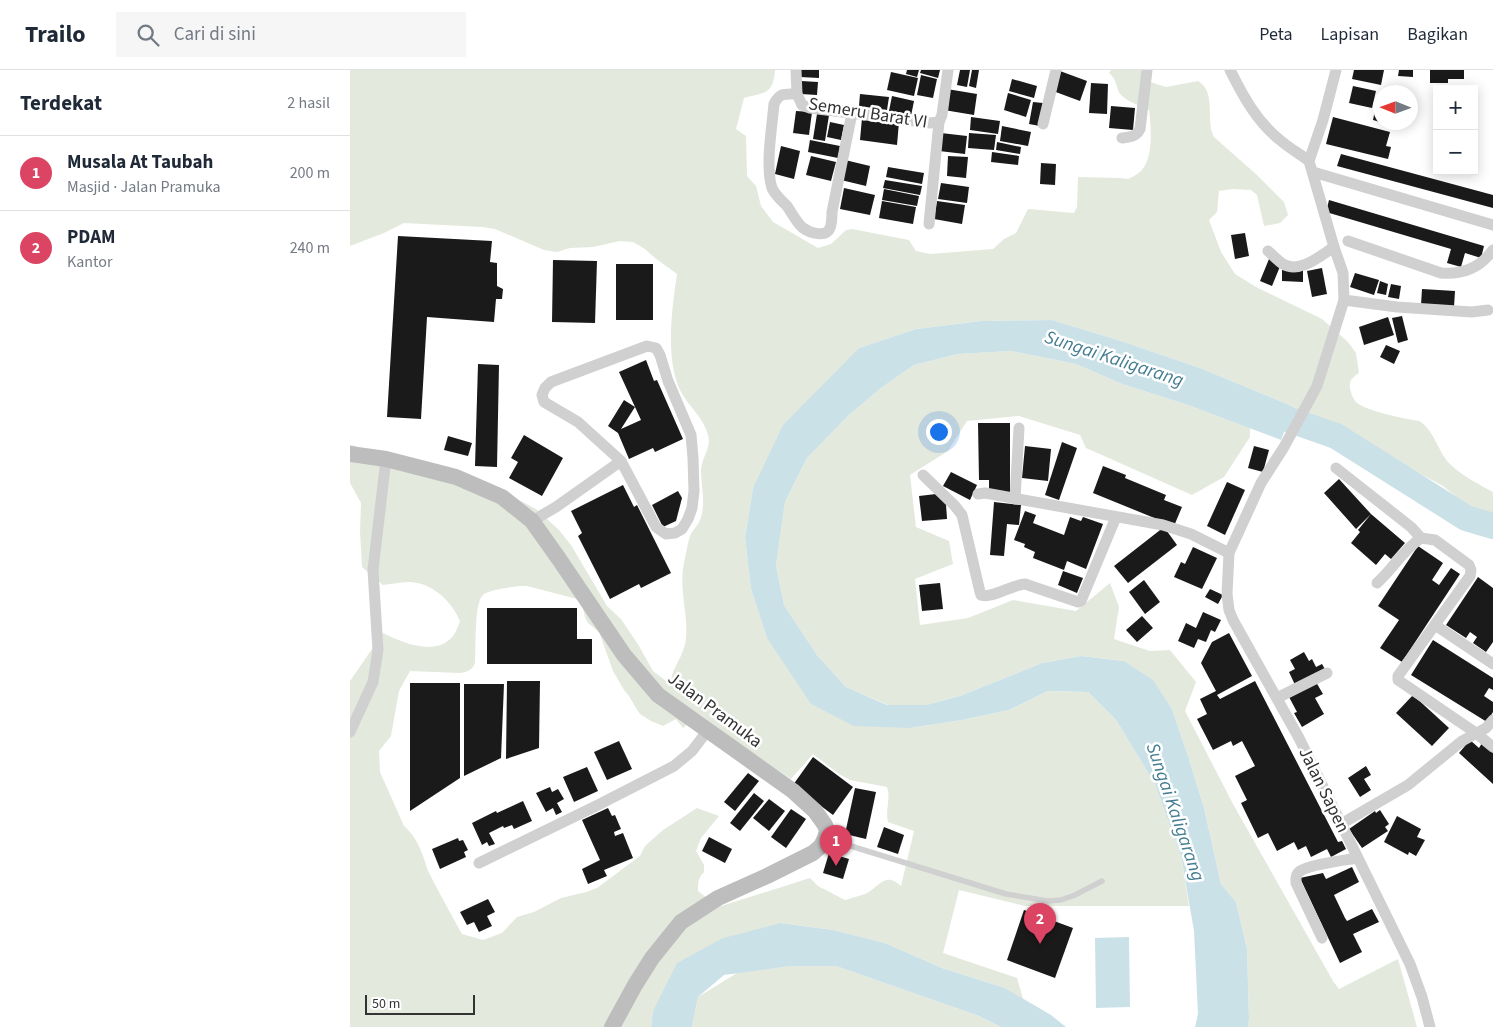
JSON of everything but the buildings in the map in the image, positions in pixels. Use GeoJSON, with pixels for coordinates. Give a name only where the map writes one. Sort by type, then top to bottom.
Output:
{"type":"FeatureCollection","features":[{"type":"Feature","properties":{"kind":"main road","name":"Jalan Pramuka"},"geometry":{"type":"LineString","coordinates":[[350,454],[386,459],[464,481],[502,497],[532,522],[624,655],[658,695],[793,791],[808,804],[826,825],[826,838]]}},
{"type":"Feature","properties":{"kind":"main road"},"geometry":{"type":"LineString","coordinates":[[612,1027],[652,958],[681,922],[718,898],[813,853],[826,838]]}},
{"type":"Feature","properties":{"kind":"street","name":"Semeru Barat VI"},"geometry":{"type":"LineString","coordinates":[[796,70],[797,94],[802,105],[810,108],[930,123],[939,122]]}},
{"type":"Feature","properties":{"kind":"street"},"geometry":{"type":"LineString","coordinates":[[928,224],[939,122],[942,115],[948,70]]}},
{"type":"Feature","properties":{"kind":"street"},"geometry":{"type":"LineString","coordinates":[[1043,124],[1056,70]]}},
{"type":"Feature","properties":{"kind":"street"},"geometry":{"type":"LineString","coordinates":[[1122,138],[1134,136],[1138,134],[1140,129],[1147,70]]}},
{"type":"Feature","properties":{"kind":"street"},"geometry":{"type":"LineString","coordinates":[[1230,70],[1244,98],[1258,117],[1279,140],[1310,160]]}},
{"type":"Feature","properties":{"kind":"street"},"geometry":{"type":"LineString","coordinates":[[978,494],[985,493],[1162,525],[1191,534],[1229,553],[1261,483],[1284,447],[1317,386],[1344,300],[1343,273],[1310,160],[1336,70]]}},
{"type":"Feature","properties":{"kind":"street"},"geometry":{"type":"LineString","coordinates":[[797,94],[782,94],[774,104],[769,165],[770,177],[773,190],[798,223],[809,232],[820,234],[828,231],[831,226],[832,212],[852,113]]}},
{"type":"Feature","properties":{"kind":"street"},"geometry":{"type":"LineString","coordinates":[[1313,172],[1493,226]]}},
{"type":"Feature","properties":{"kind":"street"},"geometry":{"type":"LineString","coordinates":[[1348,240],[1441,273],[1451,274],[1464,272],[1486,260],[1493,250]]}},
{"type":"Feature","properties":{"kind":"street"},"geometry":{"type":"LineString","coordinates":[[1268,251],[1284,264],[1293,267],[1302,266],[1334,247]]}},
{"type":"Feature","properties":{"kind":"street"},"geometry":{"type":"LineString","coordinates":[[1344,300],[1397,307],[1472,312],[1488,310]]}},
{"type":"Feature","properties":{"kind":"street"},"geometry":{"type":"LineString","coordinates":[[647,346],[656,348],[691,435],[694,492],[692,508],[682,529],[675,533],[666,534],[656,527],[621,461],[578,422],[544,402],[542,395],[545,388],[551,382],[647,346]]}},
{"type":"Feature","properties":{"kind":"street"},"geometry":{"type":"LineString","coordinates":[[1015,499],[1019,428]]}},
{"type":"Feature","properties":{"kind":"street"},"geometry":{"type":"LineString","coordinates":[[350,732],[373,682],[378,650],[373,570],[386,459]]}},
{"type":"Feature","properties":{"kind":"street"},"geometry":{"type":"LineString","coordinates":[[532,522],[621,461]]}},
{"type":"Feature","properties":{"kind":"street"},"geometry":{"type":"LineString","coordinates":[[1336,468],[1421,538],[1435,540],[1469,565],[1471,570],[1470,576],[1398,676],[1398,680],[1476,733],[1493,747]]}},
{"type":"Feature","properties":{"kind":"street"},"geometry":{"type":"LineString","coordinates":[[923,475],[962,515],[980,592],[983,596],[989,596],[1025,584],[1078,602],[1081,601],[1116,517]]}},
{"type":"Feature","properties":{"kind":"street"},"geometry":{"type":"LineString","coordinates":[[1377,583],[1401,556],[1421,538]]}},
{"type":"Feature","properties":{"kind":"street","name":"Jalan Sapen"},"geometry":{"type":"LineString","coordinates":[[1229,553],[1227,594],[1229,610],[1233,620],[1299,738],[1410,964],[1430,1027]]}},
{"type":"Feature","properties":{"kind":"street"},"geometry":{"type":"LineString","coordinates":[[1435,625],[1493,664]]}},
{"type":"Feature","properties":{"kind":"street"},"geometry":{"type":"LineString","coordinates":[[1277,698],[1327,673]]}},
{"type":"Feature","properties":{"kind":"street"},"geometry":{"type":"LineString","coordinates":[[1341,824],[1408,785],[1462,741],[1486,728],[1493,720]]}},
{"type":"Feature","properties":{"kind":"street"},"geometry":{"type":"LineString","coordinates":[[479,863],[674,766],[692,751],[708,730]]}},
{"type":"Feature","properties":{"kind":"street"},"geometry":{"type":"LineString","coordinates":[[1322,938],[1296,883],[1296,875],[1300,870],[1310,867],[1357,858]]}},
{"type":"Feature","properties":{"kind":"lane"},"geometry":{"type":"LineString","coordinates":[[826,838],[1006,894],[1048,901],[1068,898],[1102,881]]}},
{"type":"Feature","properties":{"kind":"shaded area"},"geometry":{"type":"Polygon","coordinates":[[[350,70],[775,70],[772,84],[767,91],[744,98],[736,129],[746,136],[747,176],[756,186],[761,206],[773,222],[818,248],[831,244],[846,230],[852,229],[909,240],[916,251],[930,254],[993,249],[1004,239],[1016,233],[1028,209],[1074,213],[1077,207],[1078,177],[1128,179],[1141,171],[1150,150],[1149,110],[1127,100],[1120,94],[1114,79],[1109,73],[1111,70],[1141,70],[1150,82],[1166,87],[1198,81],[1204,86],[1209,99],[1210,123],[1214,137],[1284,202],[1288,215],[1280,223],[1264,226],[1257,195],[1251,190],[1233,189],[1219,191],[1217,212],[1209,220],[1221,252],[1235,274],[1256,287],[1322,319],[1348,342],[1356,353],[1359,373],[1353,377],[1350,383],[1355,401],[1368,408],[1419,421],[1424,425],[1452,466],[1466,477],[1493,492],[1493,515],[1464,503],[1443,486],[1339,430],[1309,418],[1294,407],[1200,368],[1052,320],[981,321],[916,329],[859,348],[753,488],[745,538],[751,589],[767,638],[910,728],[1009,710],[1048,691],[1088,692],[1116,720],[1155,784],[1181,856],[1189,906],[1025,906],[959,890],[943,953],[1017,978],[1023,999],[1005,988],[942,968],[885,943],[833,930],[781,923],[653,1011],[651,1027],[350,1027],[350,681],[383,633],[409,644],[429,647],[438,646],[453,636],[460,621],[447,601],[434,590],[418,583],[410,582],[383,585],[362,567],[361,503],[350,483],[350,445],[356,446],[378,463],[494,487],[536,509],[559,530],[571,545],[607,606],[621,619],[653,671],[670,684],[685,642],[686,621],[682,587],[683,569],[690,536],[702,513],[701,466],[708,449],[709,440],[703,423],[680,390],[672,363],[671,333],[677,274],[633,242],[620,241],[593,247],[570,248],[557,252],[544,250],[495,229],[404,223],[350,246],[350,70]],[[527,586],[500,589],[488,592],[482,596],[479,601],[477,618],[475,663],[469,670],[460,673],[410,671],[399,691],[391,736],[379,751],[380,772],[404,826],[418,843],[428,871],[462,934],[483,940],[502,933],[517,917],[534,912],[561,898],[597,888],[640,856],[645,846],[663,830],[697,808],[719,816],[701,838],[696,851],[704,865],[704,872],[699,881],[698,891],[718,907],[810,878],[818,886],[845,900],[865,894],[886,880],[901,886],[914,831],[888,822],[887,787],[850,780],[813,754],[791,779],[737,743],[699,714],[683,728],[676,719],[663,726],[651,721],[640,714],[624,690],[613,671],[599,632],[588,623],[585,617],[582,604],[577,599],[527,586]]]}},
{"type":"Feature","properties":{"kind":"shaded area"},"geometry":{"type":"Polygon","coordinates":[[[1011,351],[1076,364],[1122,384],[1188,405],[1250,428],[1250,437],[1224,477],[1192,495],[1086,448],[1080,435],[1019,416],[967,421],[948,451],[910,475],[916,527],[949,541],[953,564],[915,579],[920,625],[968,618],[1013,600],[1076,611],[1110,583],[1119,607],[1114,639],[1150,651],[1170,650],[1196,682],[1185,711],[1233,804],[1333,981],[1339,989],[1398,959],[1417,1027],[1248,1027],[1247,949],[1236,902],[1221,884],[1204,808],[1188,756],[1172,709],[1152,680],[1124,661],[1081,656],[1042,663],[960,696],[926,705],[888,705],[846,687],[817,655],[784,605],[776,566],[785,502],[807,458],[848,416],[881,388],[914,365],[958,354],[1011,351]]]}},
{"type":"Feature","properties":{"kind":"shaded area"},"geometry":{"type":"Polygon","coordinates":[[[791,966],[836,966],[979,1016],[1001,1027],[692,1027],[698,997],[737,973],[791,966]]]}},
{"type":"Feature","properties":{"kind":"water"},"geometry":{"type":"Polygon","coordinates":[[[1052,320],[1200,368],[1294,407],[1281,440],[1188,405],[1122,384],[1076,364],[1011,351],[958,354],[914,365],[881,388],[848,416],[807,458],[785,502],[776,566],[784,605],[817,655],[846,687],[887,705],[926,705],[960,696],[1042,663],[1081,656],[1124,661],[1153,680],[1172,709],[1188,756],[1204,808],[1221,884],[1236,902],[1247,949],[1248,1027],[1195,1027],[1198,1014],[1194,931],[1181,856],[1155,784],[1116,720],[1088,692],[1048,691],[1009,710],[910,728],[854,726],[811,704],[767,638],[751,589],[745,538],[753,488],[783,425],[859,348],[916,329],[981,321],[1052,320]]]}},
{"type":"Feature","properties":{"kind":"water"},"geometry":{"type":"Polygon","coordinates":[[[781,923],[833,930],[885,943],[942,968],[1005,988],[1051,1015],[1066,1027],[1001,1027],[979,1016],[836,966],[791,966],[724,975],[698,997],[692,1027],[651,1027],[653,1011],[677,963],[723,938],[781,923]]]}},
{"type":"Feature","properties":{"kind":"water"},"geometry":{"type":"Polygon","coordinates":[[[1129,937],[1130,1007],[1096,1008],[1095,938],[1129,937]]]}},
{"type":"Feature","properties":{"kind":"waterway","name":"Sungai Kaligarang"},"geometry":{"type":"LineString","coordinates":[[1256,408],[1336,436],[1466,518],[1493,526]]}},
{"type":"Feature","properties":{"kind":"place","name":"Musala At Taubah"},"geometry":{"type":"Point","coordinates":[836,866]}},
{"type":"Feature","properties":{"kind":"place","name":"PDAM"},"geometry":{"type":"Point","coordinates":[1040,944]}}]}
